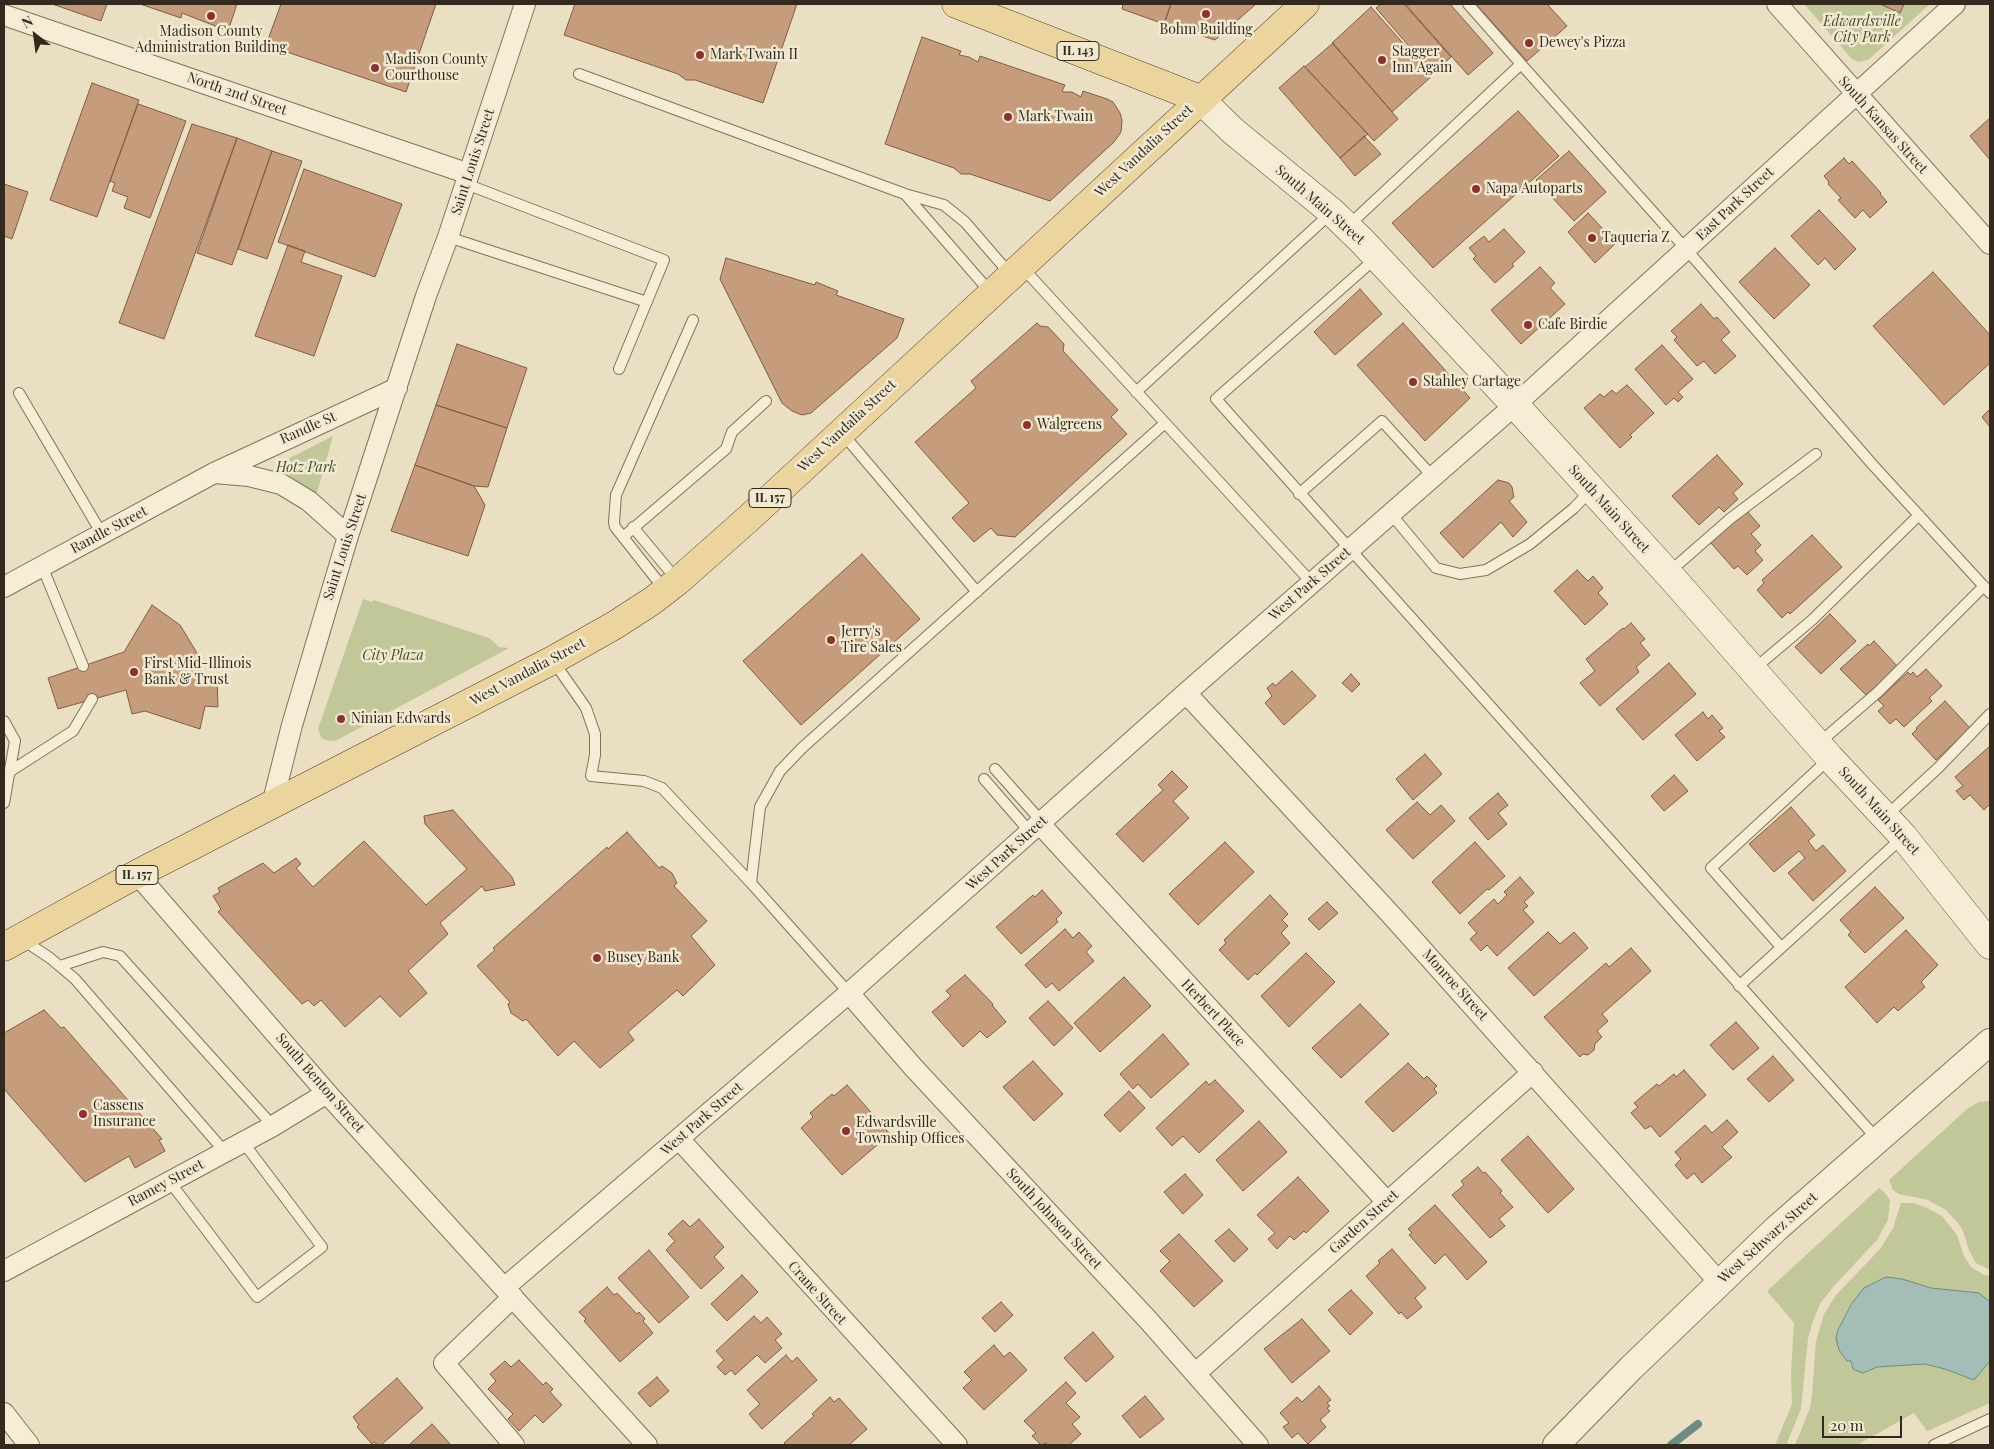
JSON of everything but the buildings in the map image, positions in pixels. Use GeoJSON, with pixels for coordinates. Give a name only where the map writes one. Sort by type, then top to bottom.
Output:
{"type":"FeatureCollection","features":[{"type":"Feature","properties":{"kind":"main road","name":"IL 143"},"geometry":{"type":"LineString","coordinates":[[956,4],[1200,99]]}},
{"type":"Feature","properties":{"kind":"main road","name":"West Vandalia Street"},"geometry":{"type":"LineString","coordinates":[[272,805],[553,660],[615,625],[672,586],[1305,4]]}},
{"type":"Feature","properties":{"kind":"main road","name":"South Main Street"},"geometry":{"type":"LineString","coordinates":[[1200,99],[1233,131],[1340,219],[1515,405],[1668,573],[1824,751],[1903,836],[1990,945]]}},
{"type":"Feature","properties":{"kind":"main road","name":"IL 157"},"geometry":{"type":"LineString","coordinates":[[12,942],[272,805]]}},
{"type":"Feature","properties":{"kind":"street","name":"Saint Louis Street"},"geometry":{"type":"LineString","coordinates":[[272,805],[292,725],[348,536],[426,296],[468,179],[526,4]]}},
{"type":"Feature","properties":{"kind":"street","name":"South Kansas Street"},"geometry":{"type":"LineString","coordinates":[[1777,4],[1990,244]]}},
{"type":"Feature","properties":{"kind":"street","name":"East Park Street"},"geometry":{"type":"LineString","coordinates":[[1515,405],[1955,4]]}},
{"type":"Feature","properties":{"kind":"street","name":"North 2nd Street"},"geometry":{"type":"LineString","coordinates":[[4,15],[468,179]]}},
{"type":"Feature","properties":{"kind":"street","name":"Randle St"},"geometry":{"type":"LineString","coordinates":[[267,446],[397,388]]}},
{"type":"Feature","properties":{"kind":"street","name":"West Park Street"},"geometry":{"type":"LineString","coordinates":[[509,1293],[679,1139],[848,993],[1186,693],[1515,405]]}},
{"type":"Feature","properties":{"kind":"street","name":"Randle Street"},"geometry":{"type":"LineString","coordinates":[[4,587],[267,446]]}},
{"type":"Feature","properties":{"kind":"street"},"geometry":{"type":"LineString","coordinates":[[214,473],[249,476],[280,484],[309,501],[348,536]]}},
{"type":"Feature","properties":{"kind":"street","name":"Monroe Street"},"geometry":{"type":"LineString","coordinates":[[1186,693],[1393,916],[1719,1282]]}},
{"type":"Feature","properties":{"kind":"street","name":"Herbert Place"},"geometry":{"type":"LineString","coordinates":[[1037,826],[1387,1202]]}},
{"type":"Feature","properties":{"kind":"street","name":"South Benton Street"},"geometry":{"type":"LineString","coordinates":[[138,874],[328,1093],[648,1445]]}},
{"type":"Feature","properties":{"kind":"street","name":"South Johnson Street"},"geometry":{"type":"LineString","coordinates":[[848,993],[913,1067],[1150,1320],[1258,1445]]}},
{"type":"Feature","properties":{"kind":"street","name":"West Schwarz Street"},"geometry":{"type":"LineString","coordinates":[[1556,1445],[1631,1368],[1776,1228],[1990,1042]]}},
{"type":"Feature","properties":{"kind":"street","name":"Garden Street"},"geometry":{"type":"LineString","coordinates":[[1196,1373],[1532,1072]]}},
{"type":"Feature","properties":{"kind":"street","name":"Ramey Street"},"geometry":{"type":"LineString","coordinates":[[4,1271],[273,1126],[328,1093]]}},
{"type":"Feature","properties":{"kind":"street","name":"Crane Street"},"geometry":{"type":"LineString","coordinates":[[679,1139],[957,1445]]}},
{"type":"Feature","properties":{"kind":"street"},"geometry":{"type":"LineString","coordinates":[[509,1293],[444,1363],[514,1445]]}},
{"type":"Feature","properties":{"kind":"street"},"geometry":{"type":"LineString","coordinates":[[4,1413],[29,1445]]}},
{"type":"Feature","properties":{"kind":"lane"},"geometry":{"type":"LineString","coordinates":[[1468,4],[1686,249],[1872,464],[1987,589],[1878,692],[1711,868],[1781,948]]}},
{"type":"Feature","properties":{"kind":"lane"},"geometry":{"type":"LineString","coordinates":[[1136,392],[1521,64]]}},
{"type":"Feature","properties":{"kind":"lane"},"geometry":{"type":"LineString","coordinates":[[579,74],[905,194],[944,205],[966,222],[1007,278]]}},
{"type":"Feature","properties":{"kind":"lane"},"geometry":{"type":"LineString","coordinates":[[468,179],[664,260],[619,368]]}},
{"type":"Feature","properties":{"kind":"lane"},"geometry":{"type":"LineString","coordinates":[[905,194],[1007,278],[1136,392],[1312,583]]}},
{"type":"Feature","properties":{"kind":"lane"},"geometry":{"type":"LineString","coordinates":[[448,237],[647,302]]}},
{"type":"Feature","properties":{"kind":"lane"},"geometry":{"type":"LineString","coordinates":[[1376,257],[1216,399],[1878,1140]]}},
{"type":"Feature","properties":{"kind":"lane"},"geometry":{"type":"LineString","coordinates":[[672,586],[615,527],[616,495],[693,320]]}},
{"type":"Feature","properties":{"kind":"lane"},"geometry":{"type":"LineString","coordinates":[[19,393],[102,534]]}},
{"type":"Feature","properties":{"kind":"lane"},"geometry":{"type":"LineString","coordinates":[[623,537],[726,449],[732,432],[766,401]]}},
{"type":"Feature","properties":{"kind":"lane"},"geometry":{"type":"LineString","coordinates":[[1299,494],[1382,421],[1433,477]]}},
{"type":"Feature","properties":{"kind":"lane"},"geometry":{"type":"LineString","coordinates":[[751,883],[760,807],[780,771],[802,748],[1165,423]]}},
{"type":"Feature","properties":{"kind":"lane"},"geometry":{"type":"LineString","coordinates":[[841,432],[978,592]]}},
{"type":"Feature","properties":{"kind":"lane"},"geometry":{"type":"LineString","coordinates":[[1668,573],[1731,518],[1816,454]]}},
{"type":"Feature","properties":{"kind":"lane"},"geometry":{"type":"LineString","coordinates":[[1391,514],[1436,568],[1460,574],[1486,570],[1530,544],[1574,508],[1592,489]]}},
{"type":"Feature","properties":{"kind":"lane"},"geometry":{"type":"LineString","coordinates":[[1753,670],[1812,620],[1919,515]]}},
{"type":"Feature","properties":{"kind":"lane"},"geometry":{"type":"LineString","coordinates":[[633,527],[672,586]]}},
{"type":"Feature","properties":{"kind":"lane"},"geometry":{"type":"LineString","coordinates":[[42,566],[83,666]]}},
{"type":"Feature","properties":{"kind":"lane"},"geometry":{"type":"LineString","coordinates":[[553,660],[586,708],[595,734],[595,755],[591,776],[644,781],[662,788],[751,883],[848,993]]}},
{"type":"Feature","properties":{"kind":"lane"},"geometry":{"type":"LineString","coordinates":[[9,772],[73,732],[92,699]]}},
{"type":"Feature","properties":{"kind":"lane"},"geometry":{"type":"LineString","coordinates":[[1885,817],[1938,768],[1990,714]]}},
{"type":"Feature","properties":{"kind":"lane"},"geometry":{"type":"LineString","coordinates":[[4,721],[15,741],[4,802]]}},
{"type":"Feature","properties":{"kind":"lane"},"geometry":{"type":"LineString","coordinates":[[995,769],[1037,826]]}},
{"type":"Feature","properties":{"kind":"lane"},"geometry":{"type":"LineString","coordinates":[[984,779],[1037,826]]}},
{"type":"Feature","properties":{"kind":"lane"},"geometry":{"type":"LineString","coordinates":[[1739,986],[1903,836]]}},
{"type":"Feature","properties":{"kind":"lane"},"geometry":{"type":"LineString","coordinates":[[12,942],[60,966],[75,979],[234,1147],[322,1247],[257,1297],[170,1182]]}},
{"type":"Feature","properties":{"kind":"lane"},"geometry":{"type":"LineString","coordinates":[[60,966],[103,952],[120,956],[273,1126]]}},
{"type":"Feature","properties":{"kind":"lane"},"geometry":{"type":"LineString","coordinates":[[1934,1445],[1990,1419]]}},
{"type":"Feature","properties":{"kind":"green space","name":"Edwardsville City Park"},"geometry":{"type":"Polygon","coordinates":[[[1804,4],[1930,4],[1868,60],[1858,62],[1852,59],[1804,4]]]}},
{"type":"Feature","properties":{"kind":"green space","name":"Hotz Park"},"geometry":{"type":"Polygon","coordinates":[[[333,436],[316,496],[276,465],[333,436]]]}},
{"type":"Feature","properties":{"kind":"green space","name":"City Plaza"},"geometry":{"type":"Polygon","coordinates":[[[363,599],[371,602],[374,600],[489,638],[499,647],[509,648],[339,739],[334,741],[325,740],[321,737],[318,729],[363,599]]]}},
{"type":"Feature","properties":{"kind":"green space"},"geometry":{"type":"Polygon","coordinates":[[[1990,1101],[1990,1270],[1976,1263],[1969,1250],[1963,1231],[1946,1210],[1928,1200],[1899,1194],[1893,1190],[1889,1180],[1967,1109],[1979,1102],[1990,1101]]]}},
{"type":"Feature","properties":{"kind":"green space"},"geometry":{"type":"Polygon","coordinates":[[[1879,1188],[1890,1200],[1888,1220],[1877,1240],[1833,1287],[1820,1304],[1808,1338],[1801,1409],[1786,1445],[1775,1445],[1792,1404],[1791,1373],[1794,1323],[1767,1291],[1879,1188]]]}},
{"type":"Feature","properties":{"kind":"green space"},"geometry":{"type":"Polygon","coordinates":[[[1901,1203],[1913,1203],[1942,1216],[1957,1235],[1964,1256],[1971,1267],[1984,1275],[1990,1276],[1990,1403],[1927,1431],[1914,1413],[1857,1445],[1795,1445],[1810,1408],[1816,1341],[1824,1314],[1836,1295],[1881,1248],[1893,1228],[1901,1203]]]}},
{"type":"Feature","properties":{"kind":"water"},"geometry":{"type":"Polygon","coordinates":[[[1886,1277],[1902,1279],[1931,1288],[1979,1293],[1990,1302],[1990,1361],[1974,1380],[1925,1364],[1877,1367],[1863,1373],[1853,1369],[1851,1361],[1847,1361],[1839,1350],[1836,1339],[1838,1330],[1852,1303],[1864,1288],[1886,1277]]]}},
{"type":"Feature","properties":{"kind":"waterway"},"geometry":{"type":"LineString","coordinates":[[1671,1445],[1698,1424]]}},
{"type":"Feature","properties":{"kind":"place","name":"Bohm Building"},"geometry":{"type":"Point","coordinates":[1206,14]}},
{"type":"Feature","properties":{"kind":"place","name":"Madison County Administration Building"},"geometry":{"type":"Point","coordinates":[211,16]}},
{"type":"Feature","properties":{"kind":"place","name":"Dewey's Pizza"},"geometry":{"type":"Point","coordinates":[1529,43]}},
{"type":"Feature","properties":{"kind":"place","name":"Mark Twain II"},"geometry":{"type":"Point","coordinates":[700,55]}},
{"type":"Feature","properties":{"kind":"place","name":"Stagger Inn Again"},"geometry":{"type":"Point","coordinates":[1382,60]}},
{"type":"Feature","properties":{"kind":"place","name":"Madison County Courthouse"},"geometry":{"type":"Point","coordinates":[375,68]}},
{"type":"Feature","properties":{"kind":"place","name":"Mark Twain"},"geometry":{"type":"Point","coordinates":[1008,117]}},
{"type":"Feature","properties":{"kind":"place","name":"Napa Autoparts"},"geometry":{"type":"Point","coordinates":[1476,189]}},
{"type":"Feature","properties":{"kind":"place","name":"Taqueria Z"},"geometry":{"type":"Point","coordinates":[1592,238]}},
{"type":"Feature","properties":{"kind":"place","name":"Cafe Birdie"},"geometry":{"type":"Point","coordinates":[1528,325]}},
{"type":"Feature","properties":{"kind":"place","name":"Stahley Cartage"},"geometry":{"type":"Point","coordinates":[1413,382]}},
{"type":"Feature","properties":{"kind":"place","name":"Walgreens"},"geometry":{"type":"Point","coordinates":[1027,425]}},
{"type":"Feature","properties":{"kind":"place","name":"Jerry's Tire Sales"},"geometry":{"type":"Point","coordinates":[831,640]}},
{"type":"Feature","properties":{"kind":"place","name":"First Mid-Illinois Bank & Trust"},"geometry":{"type":"Point","coordinates":[134,672]}},
{"type":"Feature","properties":{"kind":"place","name":"Ninian Edwards"},"geometry":{"type":"Point","coordinates":[341,719]}},
{"type":"Feature","properties":{"kind":"place","name":"Busey Bank"},"geometry":{"type":"Point","coordinates":[597,958]}},
{"type":"Feature","properties":{"kind":"place","name":"Cassens Insurance"},"geometry":{"type":"Point","coordinates":[83,1114]}},
{"type":"Feature","properties":{"kind":"place","name":"Edwardsville Township Offices"},"geometry":{"type":"Point","coordinates":[846,1131]}}]}
